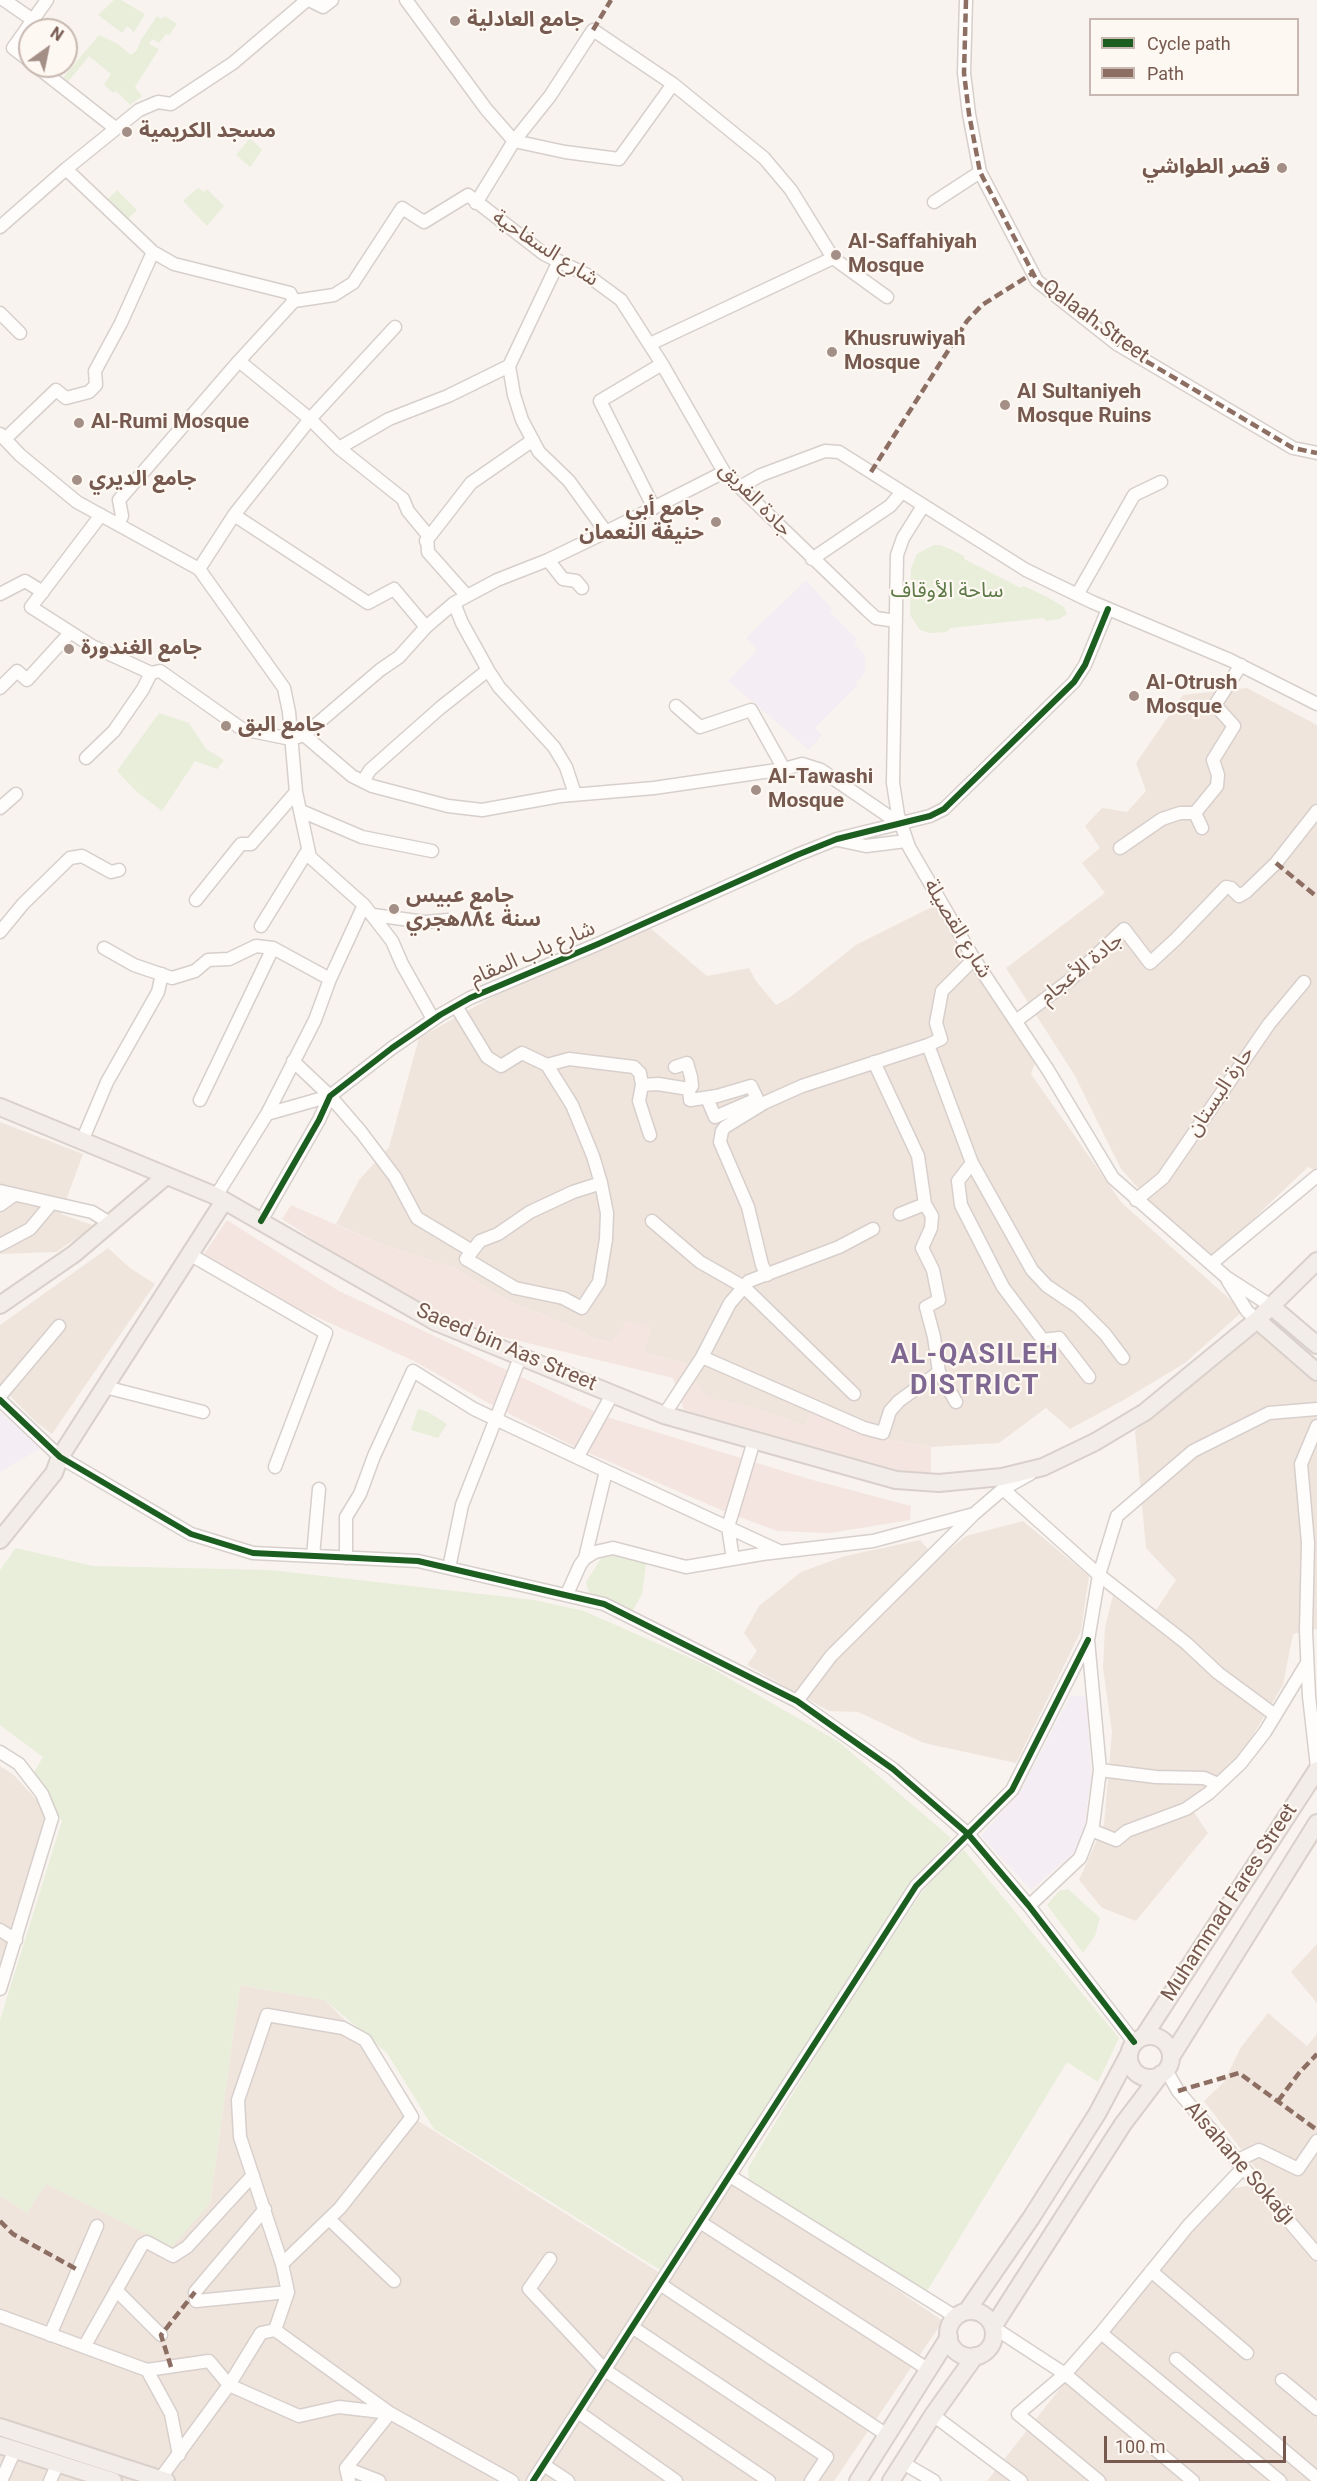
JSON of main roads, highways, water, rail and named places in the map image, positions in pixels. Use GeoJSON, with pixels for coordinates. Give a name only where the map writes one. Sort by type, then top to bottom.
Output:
{"type":"FeatureCollection","features":[{"type":"Feature","properties":{"kind":"main road","name":"Saeed bin Aas Street"},"geometry":{"type":"LineString","coordinates":[[0,1107],[220,1198],[435,1322],[664,1415],[896,1480],[981,1481],[1043,1467],[1095,1442],[1145,1412],[1257,1320],[1317,1261]]}},
{"type":"Feature","properties":{"kind":"main road"},"geometry":{"type":"LineString","coordinates":[[0,1305],[74,1254],[166,1176]]}},
{"type":"Feature","properties":{"kind":"main road"},"geometry":{"type":"LineString","coordinates":[[0,1540],[54,1473],[60,1456],[191,1255],[220,1198]]}},
{"type":"Feature","properties":{"kind":"main road"},"geometry":{"type":"LineString","coordinates":[[1271,1306],[1317,1345]]}},
{"type":"Feature","properties":{"kind":"main road"},"geometry":{"type":"LineString","coordinates":[[1257,1320],[1317,1372]]}},
{"type":"Feature","properties":{"kind":"main road","name":"Muhammad Fares Street"},"geometry":{"type":"LineString","coordinates":[[962,2314],[1031,2218],[1097,2114],[1136,2044],[1315,1777]]}},
{"type":"Feature","properties":{"kind":"main road","name":"Muhammad Fares Street"},"geometry":{"type":"LineString","coordinates":[[993,2327],[1124,2124],[1166,2067],[1317,1823]]}},
{"type":"Feature","properties":{"kind":"main road"},"geometry":{"type":"LineString","coordinates":[[1161,2039],[1166,2043],[1166,2067],[1148,2078],[1136,2072],[1129,2061],[1136,2044],[1161,2039]]}},
{"type":"Feature","properties":{"kind":"main road"},"geometry":{"type":"LineString","coordinates":[[891,2481],[933,2415],[975,2356],[988,2349],[994,2335],[993,2327],[980,2313],[962,2314],[949,2330],[949,2337],[955,2350],[961,2354],[975,2356]]}},
{"type":"Feature","properties":{"kind":"main road"},"geometry":{"type":"LineString","coordinates":[[858,2481],[949,2337]]}},
{"type":"Feature","properties":{"kind":"main road"},"geometry":{"type":"LineString","coordinates":[[0,2427],[163,2480]]}},
{"type":"Feature","properties":{"kind":"main road"},"geometry":{"type":"LineString","coordinates":[[8,2447],[58,2463],[87,2477],[113,2481]]}},
{"type":"Feature","properties":{"kind":"place","name":"جامع العادلية"},"geometry":{"type":"Point","coordinates":[455,21]}},
{"type":"Feature","properties":{"kind":"place","name":"مسجد الكريمية"},"geometry":{"type":"Point","coordinates":[127,132]}},
{"type":"Feature","properties":{"kind":"place","name":"قصر الطواشي"},"geometry":{"type":"Point","coordinates":[1282,168]}},
{"type":"Feature","properties":{"kind":"place","name":"Al-Saffahiyah Mosque"},"geometry":{"type":"Point","coordinates":[836,255]}},
{"type":"Feature","properties":{"kind":"place","name":"Khusruwiyah Mosque"},"geometry":{"type":"Point","coordinates":[832,352]}},
{"type":"Feature","properties":{"kind":"place","name":"Al Sultaniyeh Mosque Ruins"},"geometry":{"type":"Point","coordinates":[1005,405]}},
{"type":"Feature","properties":{"kind":"place","name":"Al-Rumi Mosque"},"geometry":{"type":"Point","coordinates":[79,423]}},
{"type":"Feature","properties":{"kind":"place","name":"جامع الديري"},"geometry":{"type":"Point","coordinates":[77,480]}},
{"type":"Feature","properties":{"kind":"place","name":"جامع أبي حنيفة النعمان"},"geometry":{"type":"Point","coordinates":[716,522]}},
{"type":"Feature","properties":{"kind":"place","name":"جامع الغندورة"},"geometry":{"type":"Point","coordinates":[69,649]}},
{"type":"Feature","properties":{"kind":"place","name":"Al-Otrush Mosque"},"geometry":{"type":"Point","coordinates":[1134,696]}},
{"type":"Feature","properties":{"kind":"place","name":"جامع البق"},"geometry":{"type":"Point","coordinates":[226,726]}},
{"type":"Feature","properties":{"kind":"place","name":"Al-Tawashi Mosque"},"geometry":{"type":"Point","coordinates":[756,790]}},
{"type":"Feature","properties":{"kind":"place","name":"جامع عبيس سنة ٨٨٤هجري"},"geometry":{"type":"Point","coordinates":[394,909]}},
{"type":"Feature","properties":{"kind":"district","name":"AL-QASILEH DISTRICT"},"geometry":{"type":"Point","coordinates":[975,1372]}},
{"type":"Feature","properties":{"kind":"park label","name":"ساحة الأوقاف"},"geometry":{"type":"Point","coordinates":[947,592]}}]}
